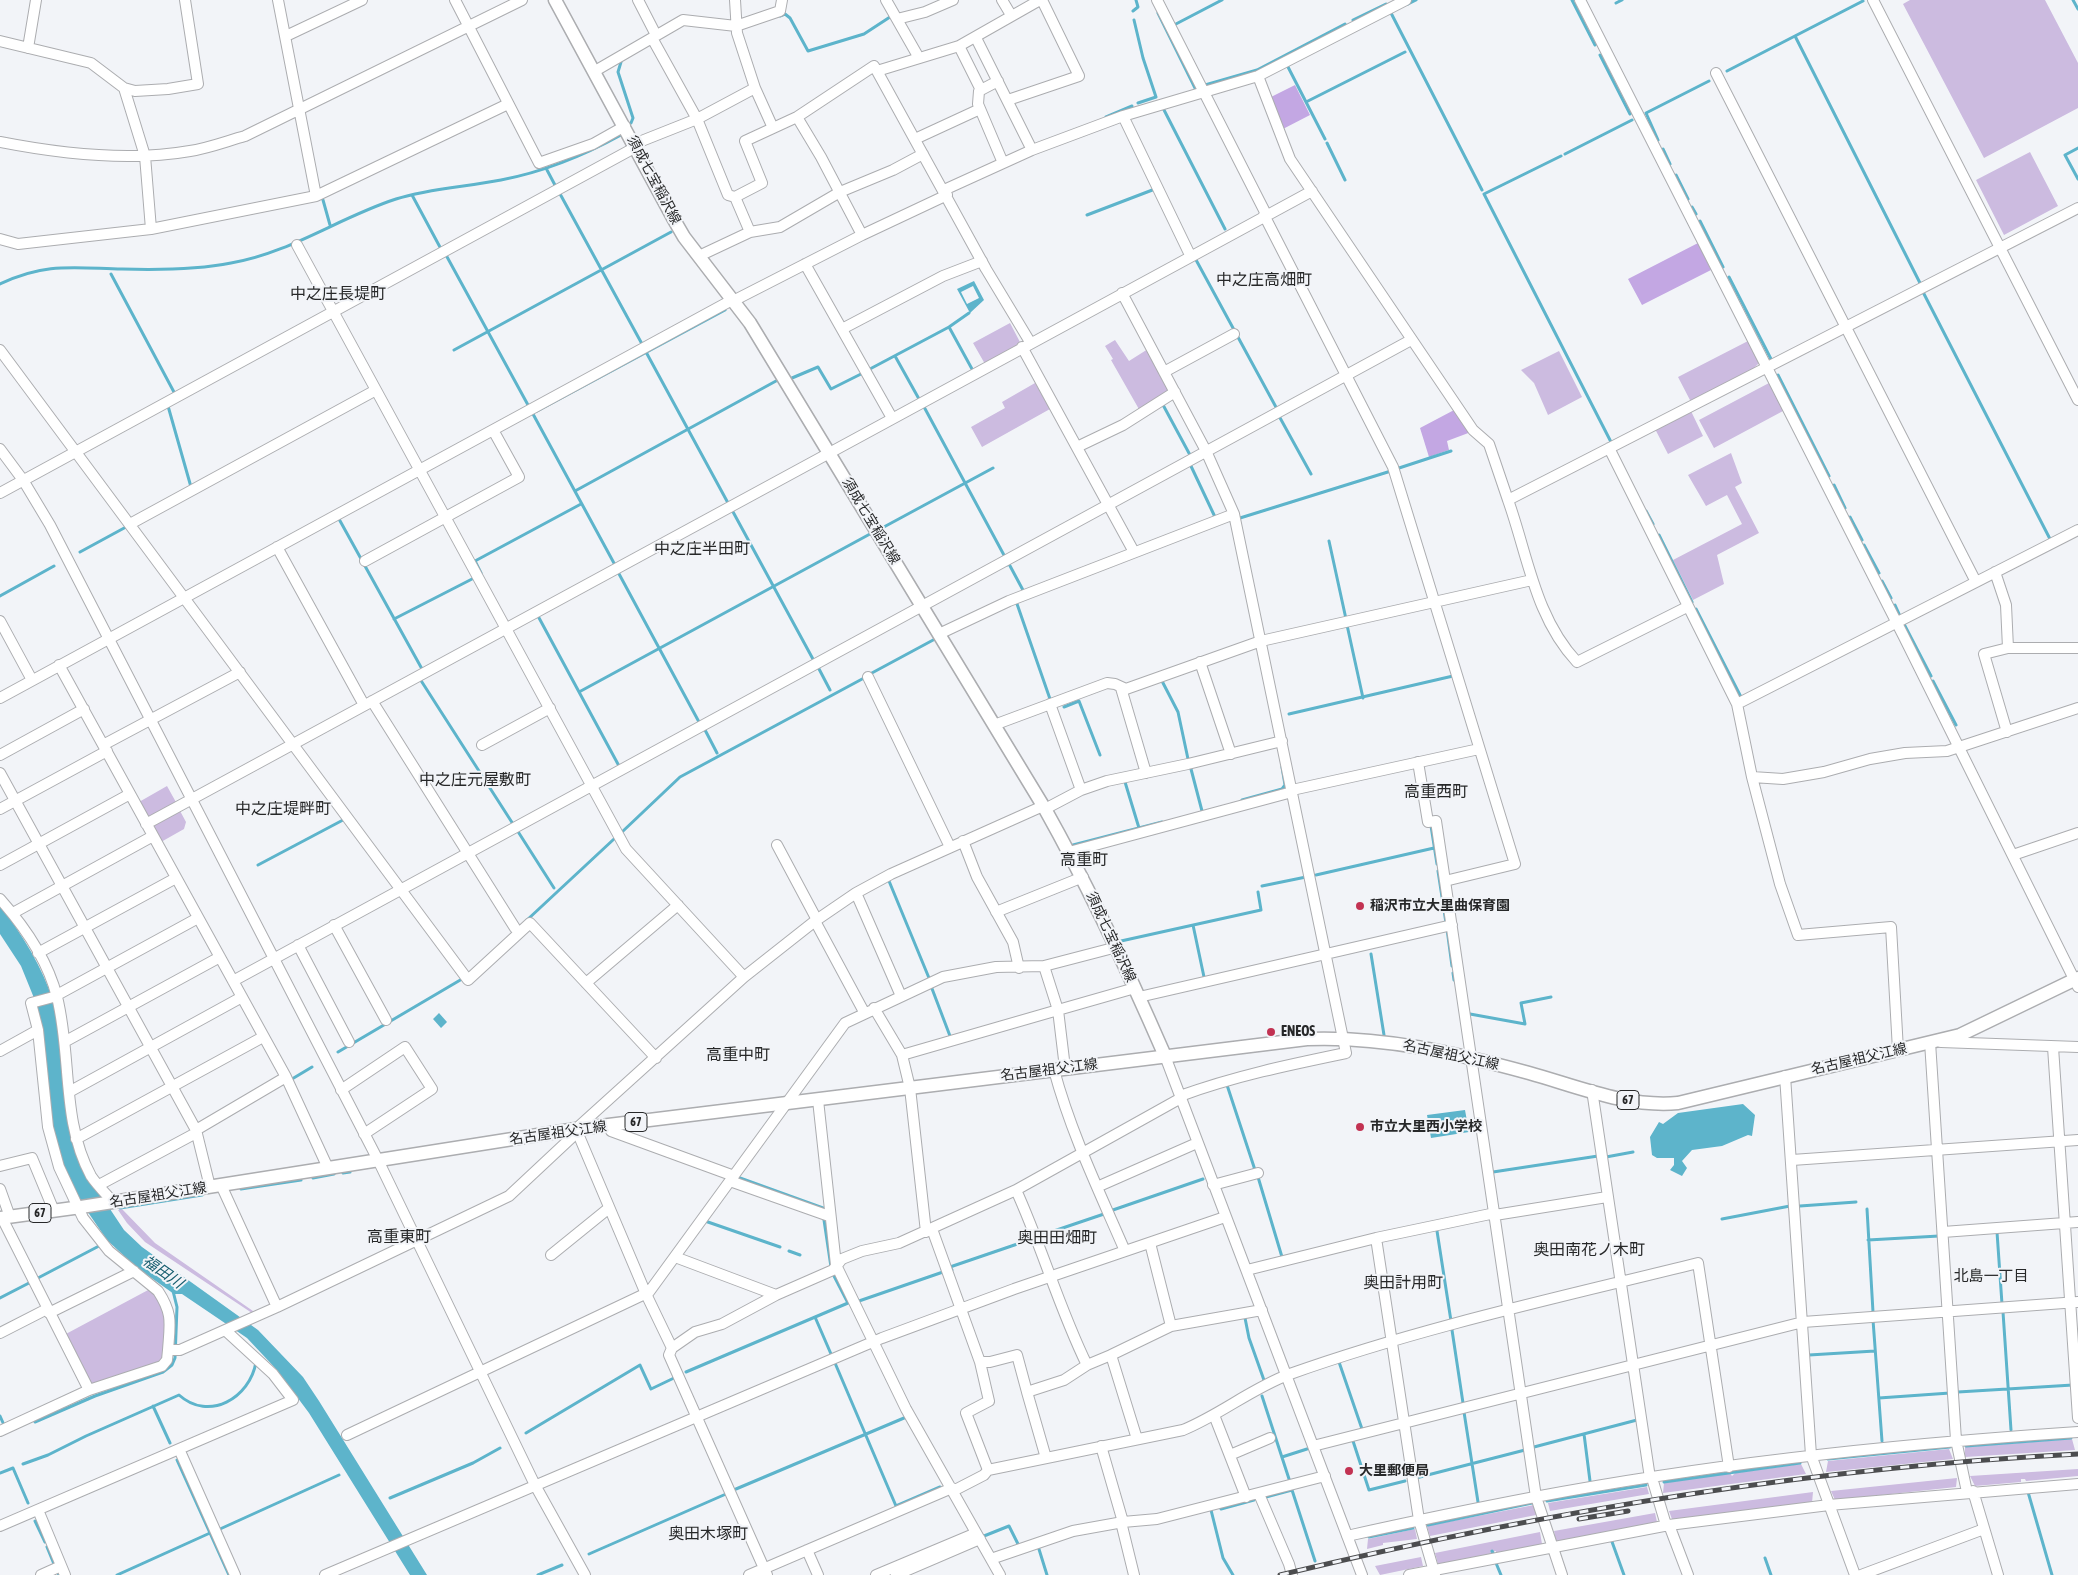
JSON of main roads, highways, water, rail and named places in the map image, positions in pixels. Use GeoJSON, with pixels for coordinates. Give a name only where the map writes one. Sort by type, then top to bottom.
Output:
{"type":"FeatureCollection","features":[{"type":"Feature","properties":{"kind":"main road","name":"須成七宝稲沢線"},"geometry":{"type":"LineString","coordinates":[[555,0],[625,126],[673,218],[699,256],[750,323],[1044,807],[1083,876],[1117,947],[1165,1056]]}},
{"type":"Feature","properties":{"kind":"main road","name":"名古屋祖父江線"},"geometry":{"type":"LineString","coordinates":[[4,1217],[80,1208],[576,1129],[1307,1040],[1343,1038],[1416,1046],[1472,1057],[1623,1099],[1665,1104],[1710,1096],[1785,1076],[1960,1035],[2077,982]]}},
{"type":"Feature","properties":{"kind":"water"},"geometry":{"type":"Polygon","coordinates":[[[974,281],[984,300],[970,313],[957,289],[974,281]],[[973,286],[961,292],[967,304],[979,298],[973,286]]]}},
{"type":"Feature","properties":{"kind":"water","name":"福田川"},"geometry":{"type":"Polygon","coordinates":[[[0,905],[31,952],[44,976],[54,1003],[88,1176],[124,1230],[142,1247],[258,1330],[303,1377],[427,1575],[410,1575],[309,1413],[277,1370],[247,1338],[182,1294],[174,1294],[136,1267],[107,1240],[83,1205],[56,1150],[34,998],[21,966],[0,934],[0,905]]]}},
{"type":"Feature","properties":{"kind":"water"},"geometry":{"type":"Polygon","coordinates":[[[439,1013],[447,1022],[441,1028],[433,1019],[439,1013]]]}},
{"type":"Feature","properties":{"kind":"water"},"geometry":{"type":"Polygon","coordinates":[[[1743,1104],[1755,1115],[1752,1136],[1748,1135],[1722,1146],[1692,1150],[1682,1161],[1687,1168],[1682,1176],[1670,1170],[1674,1165],[1674,1158],[1657,1158],[1652,1155],[1650,1137],[1659,1122],[1663,1124],[1678,1113],[1743,1104]]]}},
{"type":"Feature","properties":{"kind":"water"},"geometry":{"type":"Polygon","coordinates":[[[1465,1110],[1469,1132],[1431,1138],[1427,1115],[1465,1110]]]}},
{"type":"Feature","properties":{"kind":"waterway"},"geometry":{"type":"LineString","coordinates":[[1133,11],[1138,7],[1136,0]]}},
{"type":"Feature","properties":{"kind":"waterway"},"geometry":{"type":"LineString","coordinates":[[1174,25],[1222,0]]}},
{"type":"Feature","properties":{"kind":"waterway"},"geometry":{"type":"LineString","coordinates":[[1408,4],[1416,0]]}},
{"type":"Feature","properties":{"kind":"waterway"},"geometry":{"type":"LineString","coordinates":[[1572,0],[1595,45]]}},
{"type":"Feature","properties":{"kind":"waterway"},"geometry":{"type":"LineString","coordinates":[[1616,3],[1622,0]]}},
{"type":"Feature","properties":{"kind":"waterway"},"geometry":{"type":"LineString","coordinates":[[2073,0],[2078,9]]}},
{"type":"Feature","properties":{"kind":"waterway"},"geometry":{"type":"LineString","coordinates":[[1727,71],[1863,1]]}},
{"type":"Feature","properties":{"kind":"waterway"},"geometry":{"type":"LineString","coordinates":[[1353,20],[1386,4]]}},
{"type":"Feature","properties":{"kind":"waterway"},"geometry":{"type":"LineString","coordinates":[[1393,11],[1391,13],[1482,190]]}},
{"type":"Feature","properties":{"kind":"waterway"},"geometry":{"type":"LineString","coordinates":[[1158,13],[1195,88]]}},
{"type":"Feature","properties":{"kind":"waterway"},"geometry":{"type":"LineString","coordinates":[[780,16],[785,14],[790,18],[808,51],[864,34],[890,17]]}},
{"type":"Feature","properties":{"kind":"waterway"},"geometry":{"type":"LineString","coordinates":[[1134,20],[1143,58],[1156,97],[1138,103]]}},
{"type":"Feature","properties":{"kind":"waterway"},"geometry":{"type":"LineString","coordinates":[[1205,85],[1257,70],[1345,24]]}},
{"type":"Feature","properties":{"kind":"waterway"},"geometry":{"type":"LineString","coordinates":[[1795,36],[1921,285]]}},
{"type":"Feature","properties":{"kind":"waterway"},"geometry":{"type":"LineString","coordinates":[[1306,102],[1405,52]]}},
{"type":"Feature","properties":{"kind":"waterway"},"geometry":{"type":"LineString","coordinates":[[1600,55],[1630,114]]}},
{"type":"Feature","properties":{"kind":"waterway"},"geometry":{"type":"LineString","coordinates":[[621,62],[618,72],[633,118],[631,123]]}},
{"type":"Feature","properties":{"kind":"waterway"},"geometry":{"type":"LineString","coordinates":[[1287,65],[1325,139]]}},
{"type":"Feature","properties":{"kind":"waterway"},"geometry":{"type":"LineString","coordinates":[[1658,140],[1646,113],[1709,81]]}},
{"type":"Feature","properties":{"kind":"waterway"},"geometry":{"type":"LineString","coordinates":[[1106,117],[1132,106]]}},
{"type":"Feature","properties":{"kind":"waterway"},"geometry":{"type":"LineString","coordinates":[[1163,108],[1225,229]]}},
{"type":"Feature","properties":{"kind":"waterway"},"geometry":{"type":"LineString","coordinates":[[1565,154],[1632,120]]}},
{"type":"Feature","properties":{"kind":"waterway"},"geometry":{"type":"LineString","coordinates":[[0,284],[31,272],[46,269],[176,269],[204,267],[253,258],[294,243],[355,215],[396,199],[422,192],[532,173],[592,150],[621,135]]}},
{"type":"Feature","properties":{"kind":"waterway"},"geometry":{"type":"LineString","coordinates":[[1327,143],[1345,180]]}},
{"type":"Feature","properties":{"kind":"waterway"},"geometry":{"type":"LineString","coordinates":[[2078,148],[2065,155],[2078,179]]}},
{"type":"Feature","properties":{"kind":"waterway"},"geometry":{"type":"LineString","coordinates":[[1663,149],[1670,164]]}},
{"type":"Feature","properties":{"kind":"waterway"},"geometry":{"type":"LineString","coordinates":[[1561,156],[1484,194],[1611,442]]}},
{"type":"Feature","properties":{"kind":"waterway"},"geometry":{"type":"LineString","coordinates":[[547,170],[556,187]]}},
{"type":"Feature","properties":{"kind":"waterway"},"geometry":{"type":"LineString","coordinates":[[1676,175],[1688,199]]}},
{"type":"Feature","properties":{"kind":"waterway"},"geometry":{"type":"LineString","coordinates":[[1087,215],[1155,189],[1154,187]]}},
{"type":"Feature","properties":{"kind":"waterway"},"geometry":{"type":"LineString","coordinates":[[559,192],[642,344]]}},
{"type":"Feature","properties":{"kind":"waterway"},"geometry":{"type":"LineString","coordinates":[[412,195],[441,249]]}},
{"type":"Feature","properties":{"kind":"waterway"},"geometry":{"type":"LineString","coordinates":[[323,200],[330,225]]}},
{"type":"Feature","properties":{"kind":"waterway"},"geometry":{"type":"LineString","coordinates":[[1692,207],[1696,214]]}},
{"type":"Feature","properties":{"kind":"waterway"},"geometry":{"type":"LineString","coordinates":[[1700,221],[1723,267]]}},
{"type":"Feature","properties":{"kind":"waterway"},"geometry":{"type":"LineString","coordinates":[[454,350],[671,232]]}},
{"type":"Feature","properties":{"kind":"waterway"},"geometry":{"type":"LineString","coordinates":[[446,255],[528,405]]}},
{"type":"Feature","properties":{"kind":"waterway"},"geometry":{"type":"LineString","coordinates":[[1195,258],[1277,409]]}},
{"type":"Feature","properties":{"kind":"waterway"},"geometry":{"type":"LineString","coordinates":[[111,274],[175,394]]}},
{"type":"Feature","properties":{"kind":"waterway"},"geometry":{"type":"LineString","coordinates":[[1729,277],[1771,359]]}},
{"type":"Feature","properties":{"kind":"waterway"},"geometry":{"type":"LineString","coordinates":[[1923,292],[2050,539]]}},
{"type":"Feature","properties":{"kind":"waterway"},"geometry":{"type":"LineString","coordinates":[[537,411],[725,310]]}},
{"type":"Feature","properties":{"kind":"waterway"},"geometry":{"type":"LineString","coordinates":[[868,370],[949,327],[969,313]]}},
{"type":"Feature","properties":{"kind":"waterway"},"geometry":{"type":"LineString","coordinates":[[949,327],[972,369]]}},
{"type":"Feature","properties":{"kind":"waterway"},"geometry":{"type":"LineString","coordinates":[[646,352],[728,503]]}},
{"type":"Feature","properties":{"kind":"waterway"},"geometry":{"type":"LineString","coordinates":[[895,356],[919,399]]}},
{"type":"Feature","properties":{"kind":"waterway"},"geometry":{"type":"LineString","coordinates":[[792,378],[818,367],[831,389],[863,373]]}},
{"type":"Feature","properties":{"kind":"waterway"},"geometry":{"type":"LineString","coordinates":[[1778,375],[1829,476]]}},
{"type":"Feature","properties":{"kind":"waterway"},"geometry":{"type":"LineString","coordinates":[[575,491],[776,381]]}},
{"type":"Feature","properties":{"kind":"waterway"},"geometry":{"type":"LineString","coordinates":[[1162,403],[1190,455]]}},
{"type":"Feature","properties":{"kind":"waterway"},"geometry":{"type":"LineString","coordinates":[[923,405],[1005,557]]}},
{"type":"Feature","properties":{"kind":"waterway"},"geometry":{"type":"LineString","coordinates":[[168,406],[191,487]]}},
{"type":"Feature","properties":{"kind":"waterway"},"geometry":{"type":"LineString","coordinates":[[533,414],[615,565]]}},
{"type":"Feature","properties":{"kind":"waterway"},"geometry":{"type":"LineString","coordinates":[[1279,416],[1311,474]]}},
{"type":"Feature","properties":{"kind":"waterway"},"geometry":{"type":"LineString","coordinates":[[1396,469],[1451,451]]}},
{"type":"Feature","properties":{"kind":"waterway"},"geometry":{"type":"LineString","coordinates":[[1190,464],[1215,517]]}},
{"type":"Feature","properties":{"kind":"waterway"},"geometry":{"type":"LineString","coordinates":[[882,528],[993,468]]}},
{"type":"Feature","properties":{"kind":"waterway"},"geometry":{"type":"LineString","coordinates":[[1240,518],[1391,471]]}},
{"type":"Feature","properties":{"kind":"waterway"},"geometry":{"type":"LineString","coordinates":[[1834,485],[1845,508]]}},
{"type":"Feature","properties":{"kind":"waterway"},"geometry":{"type":"LineString","coordinates":[[481,573],[475,561],[581,504]]}},
{"type":"Feature","properties":{"kind":"waterway"},"geometry":{"type":"LineString","coordinates":[[732,510],[814,661]]}},
{"type":"Feature","properties":{"kind":"waterway"},"geometry":{"type":"LineString","coordinates":[[1646,511],[1653,524]]}},
{"type":"Feature","properties":{"kind":"waterway"},"geometry":{"type":"LineString","coordinates":[[1850,517],[1862,540]]}},
{"type":"Feature","properties":{"kind":"waterway"},"geometry":{"type":"LineString","coordinates":[[339,519],[422,669]]}},
{"type":"Feature","properties":{"kind":"waterway"},"geometry":{"type":"LineString","coordinates":[[80,552],[126,527]]}},
{"type":"Feature","properties":{"kind":"waterway"},"geometry":{"type":"LineString","coordinates":[[579,692],[870,534]]}},
{"type":"Feature","properties":{"kind":"waterway"},"geometry":{"type":"LineString","coordinates":[[1659,535],[1692,602]]}},
{"type":"Feature","properties":{"kind":"waterway"},"geometry":{"type":"LineString","coordinates":[[1329,541],[1346,619]]}},
{"type":"Feature","properties":{"kind":"waterway"},"geometry":{"type":"LineString","coordinates":[[1864,545],[1879,573]]}},
{"type":"Feature","properties":{"kind":"waterway"},"geometry":{"type":"LineString","coordinates":[[1007,565],[1009,564],[1024,592]]}},
{"type":"Feature","properties":{"kind":"waterway"},"geometry":{"type":"LineString","coordinates":[[0,596],[54,566]]}},
{"type":"Feature","properties":{"kind":"waterway"},"geometry":{"type":"LineString","coordinates":[[618,572],[699,722]]}},
{"type":"Feature","properties":{"kind":"waterway"},"geometry":{"type":"LineString","coordinates":[[394,619],[474,578]]}},
{"type":"Feature","properties":{"kind":"waterway"},"geometry":{"type":"LineString","coordinates":[[1882,581],[1891,598]]}},
{"type":"Feature","properties":{"kind":"waterway"},"geometry":{"type":"LineString","coordinates":[[1016,601],[1050,699]]}},
{"type":"Feature","properties":{"kind":"waterway"},"geometry":{"type":"LineString","coordinates":[[1895,605],[1900,616]]}},
{"type":"Feature","properties":{"kind":"waterway"},"geometry":{"type":"LineString","coordinates":[[1696,609],[1741,697]]}},
{"type":"Feature","properties":{"kind":"waterway"},"geometry":{"type":"LineString","coordinates":[[538,616],[619,766]]}},
{"type":"Feature","properties":{"kind":"waterway"},"geometry":{"type":"LineString","coordinates":[[1904,624],[1931,676]]}},
{"type":"Feature","properties":{"kind":"waterway"},"geometry":{"type":"LineString","coordinates":[[1347,625],[1363,698]]}},
{"type":"Feature","properties":{"kind":"waterway"},"geometry":{"type":"LineString","coordinates":[[870,674],[935,639]]}},
{"type":"Feature","properties":{"kind":"waterway"},"geometry":{"type":"LineString","coordinates":[[818,667],[830,690]]}},
{"type":"Feature","properties":{"kind":"waterway"},"geometry":{"type":"LineString","coordinates":[[1289,714],[1453,676]]}},
{"type":"Feature","properties":{"kind":"waterway"},"geometry":{"type":"LineString","coordinates":[[622,832],[680,777],[864,678]]}},
{"type":"Feature","properties":{"kind":"waterway"},"geometry":{"type":"LineString","coordinates":[[420,679],[513,824]]}},
{"type":"Feature","properties":{"kind":"waterway"},"geometry":{"type":"LineString","coordinates":[[1162,681],[1178,712],[1188,759]]}},
{"type":"Feature","properties":{"kind":"waterway"},"geometry":{"type":"LineString","coordinates":[[1933,681],[1956,725]]}},
{"type":"Feature","properties":{"kind":"waterway"},"geometry":{"type":"LineString","coordinates":[[1064,707],[1079,701],[1100,755]]}},
{"type":"Feature","properties":{"kind":"waterway"},"geometry":{"type":"LineString","coordinates":[[704,728],[717,753]]}},
{"type":"Feature","properties":{"kind":"waterway"},"geometry":{"type":"LineString","coordinates":[[1242,800],[1282,789],[1285,785],[1282,767]]}},
{"type":"Feature","properties":{"kind":"waterway"},"geometry":{"type":"LineString","coordinates":[[1191,769],[1202,811]]}},
{"type":"Feature","properties":{"kind":"waterway"},"geometry":{"type":"LineString","coordinates":[[1125,782],[1139,828]]}},
{"type":"Feature","properties":{"kind":"waterway"},"geometry":{"type":"LineString","coordinates":[[258,865],[343,820]]}},
{"type":"Feature","properties":{"kind":"waterway"},"geometry":{"type":"LineString","coordinates":[[1073,845],[1162,822]]}},
{"type":"Feature","properties":{"kind":"waterway"},"geometry":{"type":"LineString","coordinates":[[1431,826],[1437,864]]}},
{"type":"Feature","properties":{"kind":"waterway"},"geometry":{"type":"LineString","coordinates":[[517,830],[554,888]]}},
{"type":"Feature","properties":{"kind":"waterway"},"geometry":{"type":"LineString","coordinates":[[527,920],[614,839]]}},
{"type":"Feature","properties":{"kind":"waterway"},"geometry":{"type":"LineString","coordinates":[[1316,875],[1434,848]]}},
{"type":"Feature","properties":{"kind":"waterway"},"geometry":{"type":"LineString","coordinates":[[1438,871],[1446,923]]}},
{"type":"Feature","properties":{"kind":"waterway"},"geometry":{"type":"LineString","coordinates":[[1262,886],[1306,877]]}},
{"type":"Feature","properties":{"kind":"waterway"},"geometry":{"type":"LineString","coordinates":[[889,881],[929,978]]}},
{"type":"Feature","properties":{"kind":"waterway"},"geometry":{"type":"LineString","coordinates":[[1121,941],[1261,910],[1258,892]]}},
{"type":"Feature","properties":{"kind":"waterway"},"geometry":{"type":"LineString","coordinates":[[1193,925],[1204,977]]}},
{"type":"Feature","properties":{"kind":"waterway"},"geometry":{"type":"LineString","coordinates":[[1447,929],[1452,966]]}},
{"type":"Feature","properties":{"kind":"waterway"},"geometry":{"type":"LineString","coordinates":[[1371,954],[1384,1035]]}},
{"type":"Feature","properties":{"kind":"waterway"},"geometry":{"type":"LineString","coordinates":[[1453,973],[1454,980]]}},
{"type":"Feature","properties":{"kind":"waterway"},"geometry":{"type":"LineString","coordinates":[[338,1052],[462,979]]}},
{"type":"Feature","properties":{"kind":"waterway"},"geometry":{"type":"LineString","coordinates":[[931,986],[950,1036]]}},
{"type":"Feature","properties":{"kind":"waterway"},"geometry":{"type":"LineString","coordinates":[[1470,1014],[1525,1024],[1521,1003],[1551,997]]}},
{"type":"Feature","properties":{"kind":"waterway"},"geometry":{"type":"LineString","coordinates":[[292,1079],[312,1067]]}},
{"type":"Feature","properties":{"kind":"waterway"},"geometry":{"type":"LineString","coordinates":[[1227,1085],[1255,1170],[1253,1170]]}},
{"type":"Feature","properties":{"kind":"waterway"},"geometry":{"type":"LineString","coordinates":[[1606,1157],[1633,1152]]}},
{"type":"Feature","properties":{"kind":"waterway"},"geometry":{"type":"LineString","coordinates":[[1493,1172],[1598,1156]]}},
{"type":"Feature","properties":{"kind":"waterway"},"geometry":{"type":"LineString","coordinates":[[343,1173],[350,1172]]}},
{"type":"Feature","properties":{"kind":"waterway"},"geometry":{"type":"LineString","coordinates":[[313,1178],[334,1174]]}},
{"type":"Feature","properties":{"kind":"waterway"},"geometry":{"type":"LineString","coordinates":[[1258,1177],[1282,1257]]}},
{"type":"Feature","properties":{"kind":"waterway"},"geometry":{"type":"LineString","coordinates":[[740,1178],[823,1208]]}},
{"type":"Feature","properties":{"kind":"waterway"},"geometry":{"type":"LineString","coordinates":[[1110,1211],[1203,1179]]}},
{"type":"Feature","properties":{"kind":"waterway"},"geometry":{"type":"LineString","coordinates":[[241,1189],[301,1180]]}},
{"type":"Feature","properties":{"kind":"waterway"},"geometry":{"type":"LineString","coordinates":[[120,1208],[202,1195]]}},
{"type":"Feature","properties":{"kind":"waterway"},"geometry":{"type":"LineString","coordinates":[[1800,1206],[1856,1202]]}},
{"type":"Feature","properties":{"kind":"waterway"},"geometry":{"type":"LineString","coordinates":[[1722,1219],[1790,1206]]}},
{"type":"Feature","properties":{"kind":"waterway"},"geometry":{"type":"LineString","coordinates":[[1867,1209],[1873,1312]]}},
{"type":"Feature","properties":{"kind":"waterway"},"geometry":{"type":"LineString","coordinates":[[1039,1236],[1104,1214]]}},
{"type":"Feature","properties":{"kind":"waterway"},"geometry":{"type":"LineString","coordinates":[[824,1220],[831,1267]]}},
{"type":"Feature","properties":{"kind":"waterway"},"geometry":{"type":"LineString","coordinates":[[705,1221],[780,1247]]}},
{"type":"Feature","properties":{"kind":"waterway"},"geometry":{"type":"LineString","coordinates":[[1437,1231],[1451,1321]]}},
{"type":"Feature","properties":{"kind":"waterway"},"geometry":{"type":"LineString","coordinates":[[1997,1232],[2002,1304]]}},
{"type":"Feature","properties":{"kind":"waterway"},"geometry":{"type":"LineString","coordinates":[[1868,1240],[1939,1236]]}},
{"type":"Feature","properties":{"kind":"waterway"},"geometry":{"type":"LineString","coordinates":[[952,1270],[950,1267],[1032,1239]]}},
{"type":"Feature","properties":{"kind":"waterway"},"geometry":{"type":"LineString","coordinates":[[36,1279],[99,1246]]}},
{"type":"Feature","properties":{"kind":"waterway"},"geometry":{"type":"LineString","coordinates":[[789,1251],[800,1255]]}},
{"type":"Feature","properties":{"kind":"waterway"},"geometry":{"type":"LineString","coordinates":[[859,1301],[943,1272],[942,1269]]}},
{"type":"Feature","properties":{"kind":"waterway"},"geometry":{"type":"LineString","coordinates":[[686,1372],[848,1303],[834,1276]]}},
{"type":"Feature","properties":{"kind":"waterway"},"geometry":{"type":"LineString","coordinates":[[0,1298],[29,1283]]}},
{"type":"Feature","properties":{"kind":"waterway","name":"福田川"},"geometry":{"type":"LineString","coordinates":[[35,1422],[95,1396],[163,1372],[172,1365],[175,1358],[177,1307],[173,1291]]}},
{"type":"Feature","properties":{"kind":"waterway"},"geometry":{"type":"LineString","coordinates":[[2003,1312],[2011,1430]]}},
{"type":"Feature","properties":{"kind":"waterway"},"geometry":{"type":"LineString","coordinates":[[815,1317],[831,1354]]}},
{"type":"Feature","properties":{"kind":"waterway"},"geometry":{"type":"LineString","coordinates":[[1245,1318],[1249,1338],[1265,1383]]}},
{"type":"Feature","properties":{"kind":"waterway"},"geometry":{"type":"LineString","coordinates":[[1873,1320],[1882,1441]]}},
{"type":"Feature","properties":{"kind":"waterway"},"geometry":{"type":"LineString","coordinates":[[1452,1330],[1463,1403]]}},
{"type":"Feature","properties":{"kind":"waterway"},"geometry":{"type":"LineString","coordinates":[[1809,1355],[1875,1351]]}},
{"type":"Feature","properties":{"kind":"waterway"},"geometry":{"type":"LineString","coordinates":[[23,1464],[48,1455],[179,1395],[191,1403],[203,1406],[215,1406],[226,1402],[246,1386],[256,1362]]}},
{"type":"Feature","properties":{"kind":"waterway"},"geometry":{"type":"LineString","coordinates":[[1339,1362],[1362,1429]]}},
{"type":"Feature","properties":{"kind":"waterway"},"geometry":{"type":"LineString","coordinates":[[835,1363],[896,1506],[940,1487]]}},
{"type":"Feature","properties":{"kind":"waterway"},"geometry":{"type":"LineString","coordinates":[[526,1433],[640,1365],[651,1389],[674,1378]]}},
{"type":"Feature","properties":{"kind":"waterway"},"geometry":{"type":"LineString","coordinates":[[1958,1392],[2073,1385]]}},
{"type":"Feature","properties":{"kind":"waterway"},"geometry":{"type":"LineString","coordinates":[[1879,1398],[1950,1393]]}},
{"type":"Feature","properties":{"kind":"waterway"},"geometry":{"type":"LineString","coordinates":[[1262,1396],[1290,1482]]}},
{"type":"Feature","properties":{"kind":"waterway"},"geometry":{"type":"LineString","coordinates":[[153,1406],[170,1443]]}},
{"type":"Feature","properties":{"kind":"waterway"},"geometry":{"type":"LineString","coordinates":[[1464,1412],[1478,1502]]}},
{"type":"Feature","properties":{"kind":"waterway"},"geometry":{"type":"LineString","coordinates":[[0,1416],[4,1425]]}},
{"type":"Feature","properties":{"kind":"waterway"},"geometry":{"type":"LineString","coordinates":[[736,1489],[904,1418]]}},
{"type":"Feature","properties":{"kind":"waterway"},"geometry":{"type":"LineString","coordinates":[[1534,1447],[1637,1420]]}},
{"type":"Feature","properties":{"kind":"waterway"},"geometry":{"type":"LineString","coordinates":[[1584,1434],[1590,1481]]}},
{"type":"Feature","properties":{"kind":"waterway"},"geometry":{"type":"LineString","coordinates":[[1966,1446],[2071,1438]]}},
{"type":"Feature","properties":{"kind":"waterway"},"geometry":{"type":"LineString","coordinates":[[1353,1441],[1369,1490],[1405,1481]]}},
{"type":"Feature","properties":{"kind":"waterway"},"geometry":{"type":"LineString","coordinates":[[1828,1459],[1950,1447]]}},
{"type":"Feature","properties":{"kind":"waterway"},"geometry":{"type":"LineString","coordinates":[[390,1498],[473,1463],[500,1448]]}},
{"type":"Feature","properties":{"kind":"waterway"},"geometry":{"type":"LineString","coordinates":[[1282,1457],[1307,1449]]}},
{"type":"Feature","properties":{"kind":"waterway"},"geometry":{"type":"LineString","coordinates":[[1416,1478],[1525,1450]]}},
{"type":"Feature","properties":{"kind":"waterway"},"geometry":{"type":"LineString","coordinates":[[177,1460],[229,1575]]}},
{"type":"Feature","properties":{"kind":"waterway"},"geometry":{"type":"LineString","coordinates":[[1664,1482],[1800,1463]]}},
{"type":"Feature","properties":{"kind":"waterway"},"geometry":{"type":"LineString","coordinates":[[0,1473],[13,1468],[28,1503]]}},
{"type":"Feature","properties":{"kind":"waterway"},"geometry":{"type":"LineString","coordinates":[[220,1529],[339,1475]]}},
{"type":"Feature","properties":{"kind":"waterway"},"geometry":{"type":"LineString","coordinates":[[1547,1501],[1646,1485]]}},
{"type":"Feature","properties":{"kind":"waterway"},"geometry":{"type":"LineString","coordinates":[[1266,1497],[1292,1490],[1315,1561]]}},
{"type":"Feature","properties":{"kind":"waterway"},"geometry":{"type":"LineString","coordinates":[[2028,1492],[2052,1575]]}},
{"type":"Feature","properties":{"kind":"waterway"},"geometry":{"type":"LineString","coordinates":[[589,1554],[726,1494]]}},
{"type":"Feature","properties":{"kind":"waterway"},"geometry":{"type":"LineString","coordinates":[[1221,1509],[1254,1500]]}},
{"type":"Feature","properties":{"kind":"waterway"},"geometry":{"type":"LineString","coordinates":[[1428,1525],[1532,1503]]}},
{"type":"Feature","properties":{"kind":"waterway"},"geometry":{"type":"LineString","coordinates":[[1211,1510],[1223,1558],[1233,1575]]}},
{"type":"Feature","properties":{"kind":"waterway"},"geometry":{"type":"LineString","coordinates":[[35,1521],[45,1542]]}},
{"type":"Feature","properties":{"kind":"waterway"},"geometry":{"type":"LineString","coordinates":[[984,1536],[1009,1526],[1019,1546]]}},
{"type":"Feature","properties":{"kind":"waterway"},"geometry":{"type":"LineString","coordinates":[[1369,1537],[1413,1528]]}},
{"type":"Feature","properties":{"kind":"waterway"},"geometry":{"type":"LineString","coordinates":[[117,1575],[210,1533]]}},
{"type":"Feature","properties":{"kind":"waterway"},"geometry":{"type":"LineString","coordinates":[[1611,1539],[1624,1575]]}},
{"type":"Feature","properties":{"kind":"waterway"},"geometry":{"type":"LineString","coordinates":[[1038,1546],[1047,1575]]}},
{"type":"Feature","properties":{"kind":"waterway"},"geometry":{"type":"LineString","coordinates":[[47,1547],[54,1564]]}},
{"type":"Feature","properties":{"kind":"waterway"},"geometry":{"type":"LineString","coordinates":[[1765,1558],[1771,1575]]}},
{"type":"Feature","properties":{"kind":"waterway"},"geometry":{"type":"LineString","coordinates":[[1496,1563],[1501,1575]]}},
{"type":"Feature","properties":{"kind":"waterway"},"geometry":{"type":"LineString","coordinates":[[538,1575],[562,1565]]}},
{"type":"Feature","properties":{"kind":"railway"},"geometry":{"type":"LineString","coordinates":[[1280,1575],[1477,1531],[1676,1496],[1877,1470],[2078,1454]]}},
{"type":"Feature","properties":{"kind":"railway"},"geometry":{"type":"LineString","coordinates":[[1579,1519],[1628,1511]]}},
{"type":"Feature","properties":{"kind":"place","name":"稲沢市立大里曲保育園"},"geometry":{"type":"Point","coordinates":[1360,906]}},
{"type":"Feature","properties":{"kind":"place","name":"ENEOS"},"geometry":{"type":"Point","coordinates":[1271,1032]}},
{"type":"Feature","properties":{"kind":"place","name":"市立大里西小学校"},"geometry":{"type":"Point","coordinates":[1360,1127]}},
{"type":"Feature","properties":{"kind":"place","name":"大里郵便局"},"geometry":{"type":"Point","coordinates":[1349,1471]}},
{"type":"Feature","properties":{"kind":"district","name":"中之庄高畑町"},"geometry":{"type":"Point","coordinates":[1264,280]}},
{"type":"Feature","properties":{"kind":"district","name":"中之庄長堤町"},"geometry":{"type":"Point","coordinates":[338,294]}},
{"type":"Feature","properties":{"kind":"district","name":"中之庄半田町"},"geometry":{"type":"Point","coordinates":[702,549]}},
{"type":"Feature","properties":{"kind":"district","name":"中之庄元屋敷町"},"geometry":{"type":"Point","coordinates":[475,780]}},
{"type":"Feature","properties":{"kind":"district","name":"高重西町"},"geometry":{"type":"Point","coordinates":[1436,792]}},
{"type":"Feature","properties":{"kind":"district","name":"中之庄堤畔町"},"geometry":{"type":"Point","coordinates":[283,809]}},
{"type":"Feature","properties":{"kind":"district","name":"高重町"},"geometry":{"type":"Point","coordinates":[1084,860]}},
{"type":"Feature","properties":{"kind":"district","name":"高重中町"},"geometry":{"type":"Point","coordinates":[738,1055]}},
{"type":"Feature","properties":{"kind":"district","name":"高重東町"},"geometry":{"type":"Point","coordinates":[399,1237]}},
{"type":"Feature","properties":{"kind":"district","name":"奥田田畑町"},"geometry":{"type":"Point","coordinates":[1057,1238]}},
{"type":"Feature","properties":{"kind":"district","name":"奥田南花ノ木町"},"geometry":{"type":"Point","coordinates":[1589,1250]}},
{"type":"Feature","properties":{"kind":"district","name":"北島一丁目"},"geometry":{"type":"Point","coordinates":[1991,1276]}},
{"type":"Feature","properties":{"kind":"district","name":"奥田計用町"},"geometry":{"type":"Point","coordinates":[1403,1283]}},
{"type":"Feature","properties":{"kind":"district","name":"奥田木塚町"},"geometry":{"type":"Point","coordinates":[708,1534]}}]}
